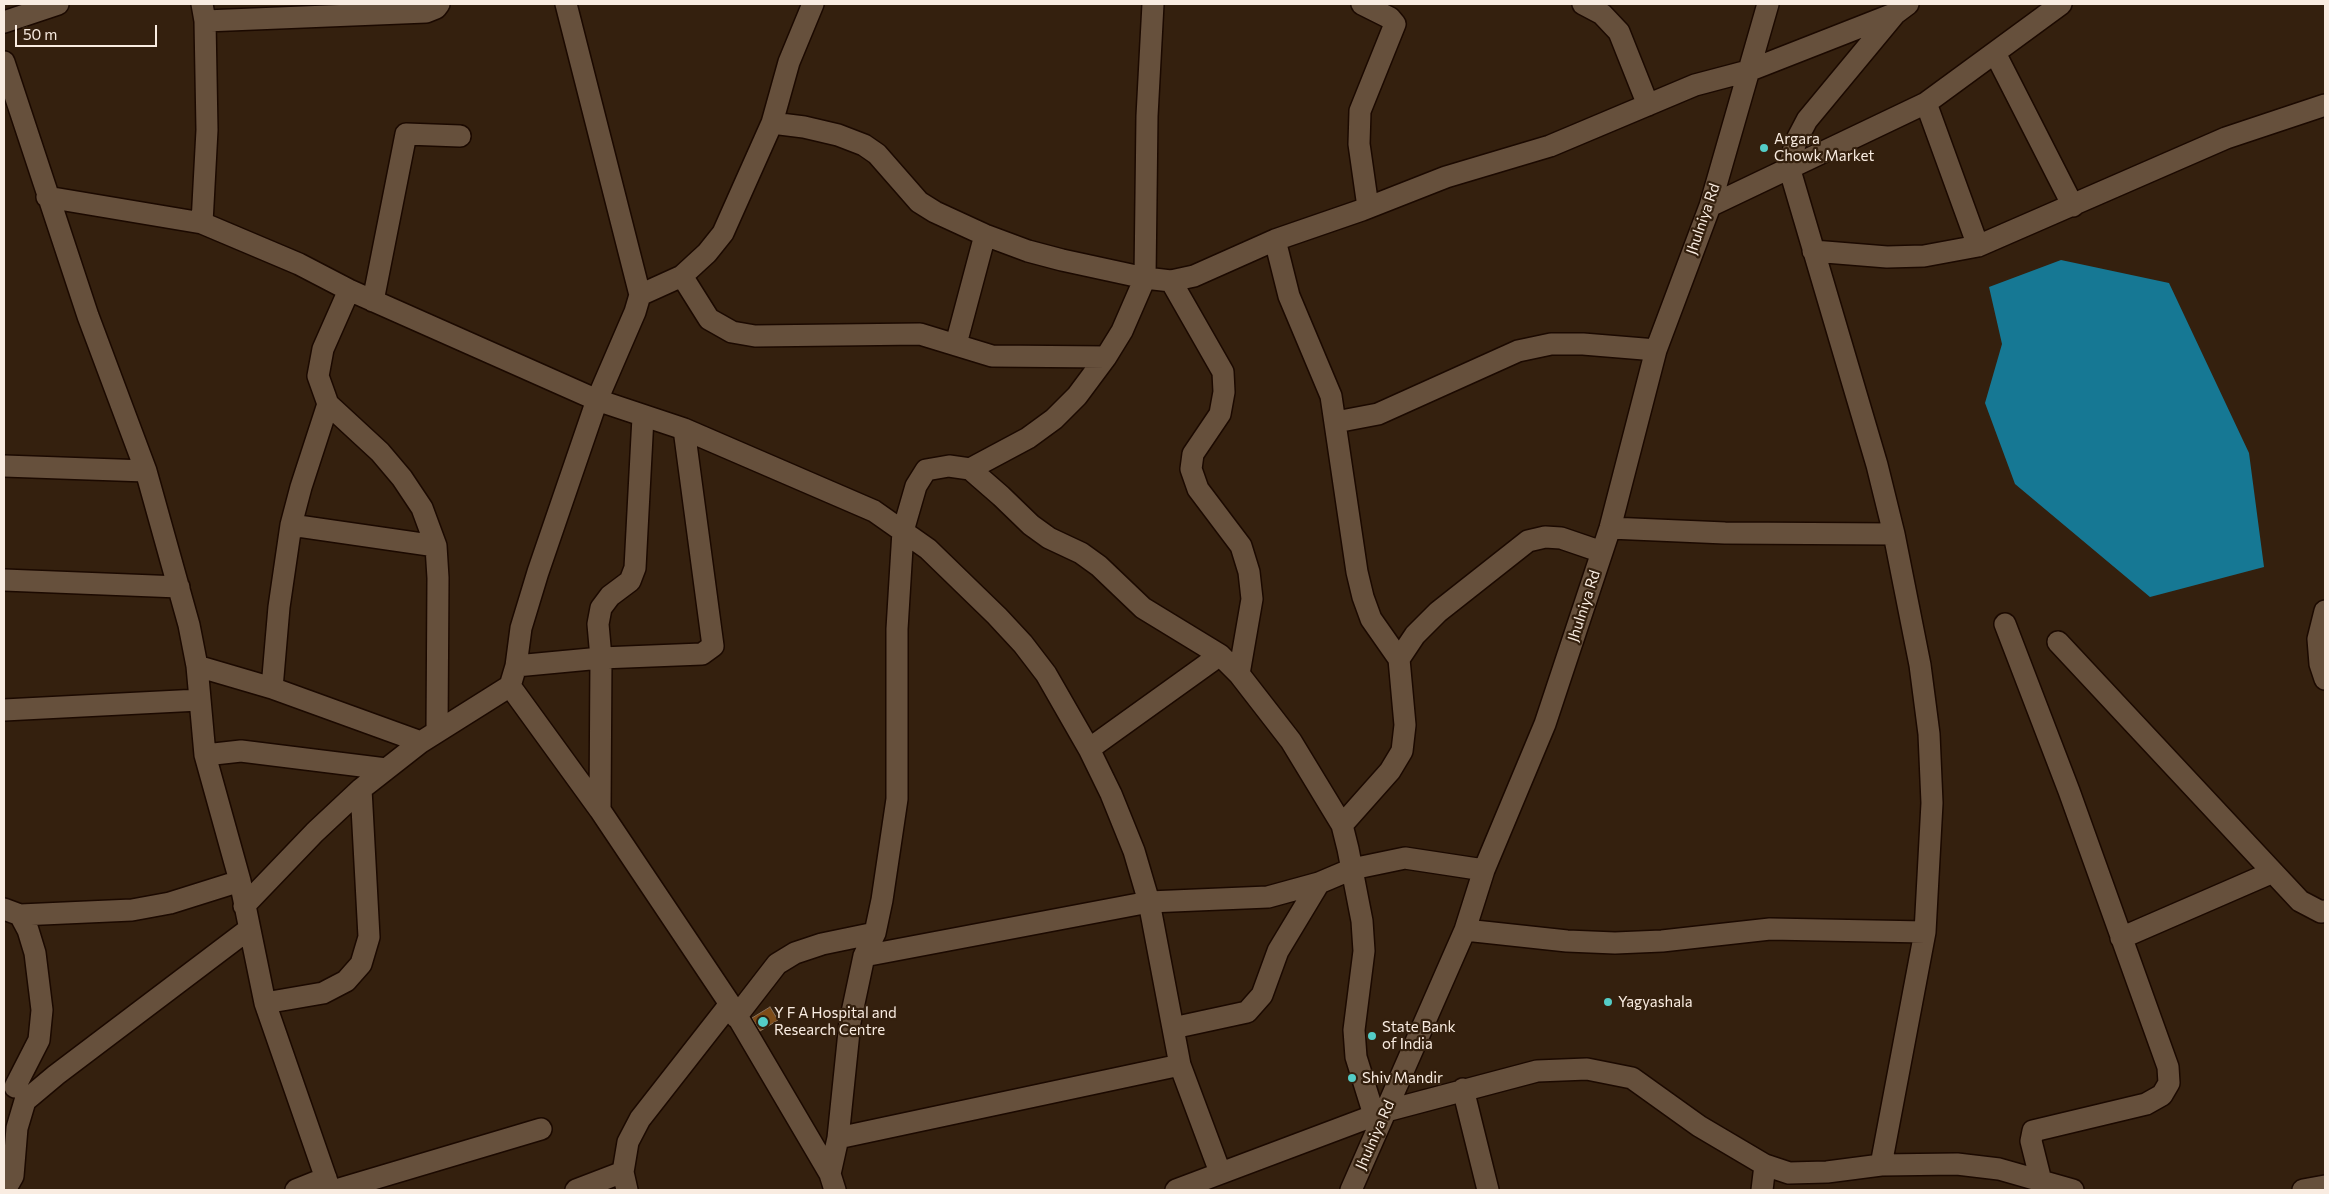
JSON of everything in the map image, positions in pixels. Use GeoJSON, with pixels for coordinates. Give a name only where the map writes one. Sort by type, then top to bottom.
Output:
{"type":"FeatureCollection","features":[{"type":"Feature","properties":{"kind":"street"},"geometry":{"type":"LineString","coordinates":[[4,22],[58,4]]}},
{"type":"Feature","properties":{"kind":"street"},"geometry":{"type":"LineString","coordinates":[[202,223],[207,130],[203,12],[426,12],[436,8],[439,4]]}},
{"type":"Feature","properties":{"kind":"street"},"geometry":{"type":"LineString","coordinates":[[566,4],[640,295],[635,312],[597,400],[538,572],[522,628],[513,676],[733,1010],[833,1182]]}},
{"type":"Feature","properties":{"kind":"street"},"geometry":{"type":"LineString","coordinates":[[640,295],[682,276],[707,253],[723,233],[772,123],[790,62],[813,4]]}},
{"type":"Feature","properties":{"kind":"street"},"geometry":{"type":"LineString","coordinates":[[970,469],[1028,438],[1054,419],[1077,396],[1106,357],[1122,331],[1144,278],[1147,116],[1153,4]]}},
{"type":"Feature","properties":{"kind":"street"},"geometry":{"type":"LineString","coordinates":[[1362,4],[1390,18],[1395,24],[1360,110],[1359,144],[1368,207]]}},
{"type":"Feature","properties":{"kind":"street"},"geometry":{"type":"LineString","coordinates":[[1583,4],[1602,14],[1619,32],[1648,105]]}},
{"type":"Feature","properties":{"kind":"street","name":"Jhulniya Rd"},"geometry":{"type":"LineString","coordinates":[[1351,1190],[1380,1113],[1465,930],[1484,870],[1545,724],[1610,528],[1656,350],[1710,206],[1768,4]]}},
{"type":"Feature","properties":{"kind":"street"},"geometry":{"type":"LineString","coordinates":[[1710,206],[1926,102],[1996,53],[2060,4]]}},
{"type":"Feature","properties":{"kind":"street"},"geometry":{"type":"LineString","coordinates":[[772,123],[804,127],[838,135],[864,145],[878,154],[919,202],[935,212],[985,235],[1028,252],[1144,278],[1171,281],[1194,276],[1275,240],[1446,177],[1550,146],[1696,85],[1748,71],[1902,8]]}},
{"type":"Feature","properties":{"kind":"street"},"geometry":{"type":"LineString","coordinates":[[1881,1165],[1925,932],[1932,803],[1929,734],[1920,665],[1878,465],[1812,250],[1789,167],[1796,141],[1807,120],[1902,8]]}},
{"type":"Feature","properties":{"kind":"street"},"geometry":{"type":"LineString","coordinates":[[1996,53],[2073,206]]}},
{"type":"Feature","properties":{"kind":"street"},"geometry":{"type":"LineString","coordinates":[[4,62],[47,197],[88,316],[146,471],[179,587],[197,666],[205,755],[240,881],[266,1004],[331,1186]]}},
{"type":"Feature","properties":{"kind":"street"},"geometry":{"type":"LineString","coordinates":[[1926,102],[1978,246]]}},
{"type":"Feature","properties":{"kind":"street"},"geometry":{"type":"LineString","coordinates":[[1812,250],[1887,257],[1924,256],[1978,246],[2226,138],[2325,105]]}},
{"type":"Feature","properties":{"kind":"street"},"geometry":{"type":"LineString","coordinates":[[373,301],[406,134],[460,136]]}},
{"type":"Feature","properties":{"kind":"street"},"geometry":{"type":"LineString","coordinates":[[47,197],[202,223],[299,264],[373,301],[597,400],[643,417],[684,429],[874,510],[928,549],[1023,644],[1046,674],[1089,749],[1115,802],[1134,851],[1149,902],[1180,1065],[1220,1172]]}},
{"type":"Feature","properties":{"kind":"street"},"geometry":{"type":"LineString","coordinates":[[956,344],[985,235]]}},
{"type":"Feature","properties":{"kind":"street"},"geometry":{"type":"LineString","coordinates":[[1275,240],[1298,323],[1321,369],[1331,396],[1357,572],[1364,597],[1371,619],[1400,659],[1405,725],[1402,751],[1390,771],[1342,825]]}},
{"type":"Feature","properties":{"kind":"street"},"geometry":{"type":"LineString","coordinates":[[682,276],[708,319],[732,332],[755,336],[920,334],[992,356],[1106,357]]}},
{"type":"Feature","properties":{"kind":"street"},"geometry":{"type":"LineString","coordinates":[[1171,281],[1223,372],[1224,392],[1220,414],[1193,454],[1191,469],[1198,489],[1241,546],[1249,572],[1252,599],[1239,674]]}},
{"type":"Feature","properties":{"kind":"street"},"geometry":{"type":"LineString","coordinates":[[349,290],[323,349],[318,376],[328,404],[380,452],[402,478],[422,508],[436,546],[438,578],[429,737]]}},
{"type":"Feature","properties":{"kind":"street"},"geometry":{"type":"LineString","coordinates":[[1336,422],[1378,414],[1518,351],[1551,344],[1583,344],[1656,350]]}},
{"type":"Feature","properties":{"kind":"street"},"geometry":{"type":"LineString","coordinates":[[272,688],[279,608],[291,525],[328,404]]}},
{"type":"Feature","properties":{"kind":"street"},"geometry":{"type":"LineString","coordinates":[[600,810],[601,658],[598,624],[601,608],[610,596],[630,581],[636,568],[643,417]]}},
{"type":"Feature","properties":{"kind":"street"},"geometry":{"type":"LineString","coordinates":[[244,906],[315,832],[361,789],[513,676],[601,658],[702,654],[713,646],[684,429]]}},
{"type":"Feature","properties":{"kind":"street"},"geometry":{"type":"LineString","coordinates":[[4,466],[146,471]]}},
{"type":"Feature","properties":{"kind":"street"},"geometry":{"type":"LineString","coordinates":[[833,1182],[850,1022],[864,956],[875,933],[882,900],[896,799],[897,628],[903,531],[916,486],[926,470],[949,466],[970,469],[1002,496],[1031,525],[1049,538],[1081,553],[1098,566],[1143,608],[1220,656],[1239,674],[1292,741],[1342,825],[1362,921],[1364,951],[1354,1030],[1355,1048],[1380,1113]]}},
{"type":"Feature","properties":{"kind":"street"},"geometry":{"type":"LineString","coordinates":[[291,525],[436,546]]}},
{"type":"Feature","properties":{"kind":"street"},"geometry":{"type":"LineString","coordinates":[[1610,528],[1725,534],[1894,534]]}},
{"type":"Feature","properties":{"kind":"street"},"geometry":{"type":"LineString","coordinates":[[1400,659],[1415,635],[1438,612],[1528,541],[1545,536],[1560,538],[1602,552]]}},
{"type":"Feature","properties":{"kind":"street"},"geometry":{"type":"LineString","coordinates":[[4,580],[179,587]]}},
{"type":"Feature","properties":{"kind":"street"},"geometry":{"type":"LineString","coordinates":[[2325,610],[2318,639],[2320,664],[2325,679]]}},
{"type":"Feature","properties":{"kind":"street"},"geometry":{"type":"LineString","coordinates":[[2005,624],[2069,791],[2168,1067],[2169,1083],[2162,1095],[2146,1104],[2033,1131],[2031,1140],[2041,1180]]}},
{"type":"Feature","properties":{"kind":"street"},"geometry":{"type":"LineString","coordinates":[[2058,642],[2300,901],[2321,912],[2325,911]]}},
{"type":"Feature","properties":{"kind":"street"},"geometry":{"type":"LineString","coordinates":[[1089,749],[1220,656]]}},
{"type":"Feature","properties":{"kind":"street"},"geometry":{"type":"LineString","coordinates":[[197,666],[429,737]]}},
{"type":"Feature","properties":{"kind":"street"},"geometry":{"type":"LineString","coordinates":[[4,710],[199,700]]}},
{"type":"Feature","properties":{"kind":"street"},"geometry":{"type":"LineString","coordinates":[[205,755],[241,751],[386,769]]}},
{"type":"Feature","properties":{"kind":"street"},"geometry":{"type":"LineString","coordinates":[[266,1004],[322,993],[346,981],[361,964],[369,937],[361,789]]}},
{"type":"Feature","properties":{"kind":"street"},"geometry":{"type":"LineString","coordinates":[[864,956],[1149,902],[1268,896],[1320,883],[1352,869],[1406,858],[1484,870]]}},
{"type":"Feature","properties":{"kind":"street"},"geometry":{"type":"LineString","coordinates":[[2121,938],[2273,872]]}},
{"type":"Feature","properties":{"kind":"street"},"geometry":{"type":"LineString","coordinates":[[12,912],[132,910],[170,903],[240,881]]}},
{"type":"Feature","properties":{"kind":"street"},"geometry":{"type":"LineString","coordinates":[[1173,1028],[1247,1012],[1262,995],[1278,951],[1320,883]]}},
{"type":"Feature","properties":{"kind":"street"},"geometry":{"type":"LineString","coordinates":[[9,1088],[39,1040],[42,1010],[35,953],[28,930],[12,912]]}},
{"type":"Feature","properties":{"kind":"street"},"geometry":{"type":"LineString","coordinates":[[1465,930],[1567,941],[1615,943],[1662,940],[1770,928],[1925,932]]}},
{"type":"Feature","properties":{"kind":"street"},"geometry":{"type":"LineString","coordinates":[[5,1190],[13,1176],[17,1128],[25,1101],[56,1075],[249,929]]}},
{"type":"Feature","properties":{"kind":"street"},"geometry":{"type":"LineString","coordinates":[[576,1190],[625,1181],[628,1142],[640,1119],[733,1010],[777,964],[795,953],[822,944],[875,933]]}},
{"type":"Feature","properties":{"kind":"street"},"geometry":{"type":"LineString","coordinates":[[838,1138],[1180,1065]]}},
{"type":"Feature","properties":{"kind":"street"},"geometry":{"type":"LineString","coordinates":[[1176,1190],[1380,1113],[1463,1089],[1537,1072],[1587,1069],[1632,1078],[1699,1126],[1765,1165],[1789,1173],[1827,1172],[1881,1165],[1957,1164],[1999,1169],[2073,1190]]}},
{"type":"Feature","properties":{"kind":"street"},"geometry":{"type":"LineString","coordinates":[[9,1088],[56,1075]]}},
{"type":"Feature","properties":{"kind":"street"},"geometry":{"type":"LineString","coordinates":[[1463,1089],[1488,1190]]}},
{"type":"Feature","properties":{"kind":"street"},"geometry":{"type":"LineString","coordinates":[[296,1190],[331,1186],[541,1130]]}},
{"type":"Feature","properties":{"kind":"street"},"geometry":{"type":"LineString","coordinates":[[1762,1190],[1765,1165]]}},
{"type":"Feature","properties":{"kind":"street"},"geometry":{"type":"LineString","coordinates":[[2304,1190],[2325,1186]]}},
{"type":"Feature","properties":{"kind":"water"},"geometry":{"type":"Polygon","coordinates":[[[2061,260],[2169,283],[2249,453],[2264,567],[2150,597],[2015,484],[1985,403],[2002,344],[1989,287],[2061,260]]]}},
{"type":"Feature","properties":{"kind":"building"},"geometry":{"type":"Polygon","coordinates":[[[770,1007],[778,1020],[760,1031],[752,1018],[770,1007]]]}},
{"type":"Feature","properties":{"kind":"place","name":"Argara Chowk Market"},"geometry":{"type":"Point","coordinates":[1764,148]}},
{"type":"Feature","properties":{"kind":"place","name":"Yagyashala"},"geometry":{"type":"Point","coordinates":[1608,1002]}},
{"type":"Feature","properties":{"kind":"place","name":"Y F A Hospital and Research Centre"},"geometry":{"type":"Point","coordinates":[763,1022]}},
{"type":"Feature","properties":{"kind":"place","name":"State Bank of India"},"geometry":{"type":"Point","coordinates":[1372,1036]}},
{"type":"Feature","properties":{"kind":"place","name":"Shiv Mandir"},"geometry":{"type":"Point","coordinates":[1352,1078]}}]}
